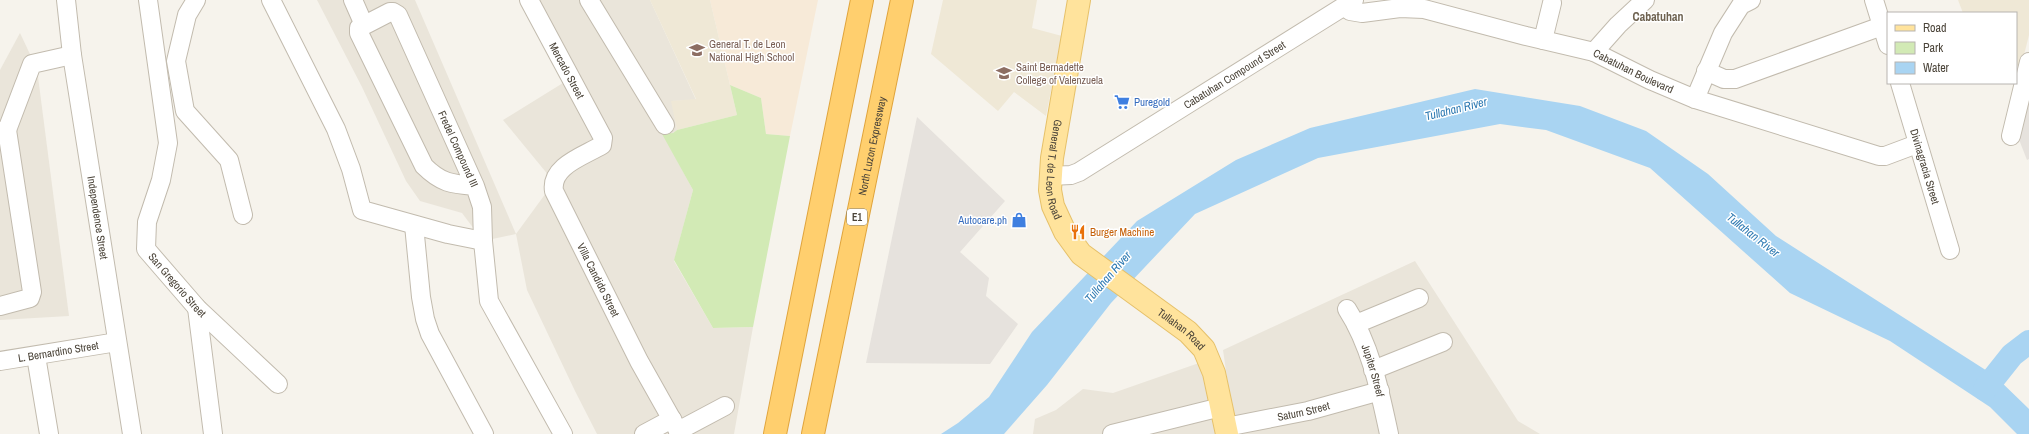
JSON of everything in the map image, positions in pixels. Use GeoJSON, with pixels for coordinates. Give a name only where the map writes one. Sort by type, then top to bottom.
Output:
{"type":"FeatureCollection","features":[{"type":"Feature","properties":{"kind":"highway"},"geometry":{"type":"LineString","coordinates":[[775,434],[862,0]]}},
{"type":"Feature","properties":{"kind":"highway","name":"North Luzon Expressway"},"geometry":{"type":"LineString","coordinates":[[813,434],[902,0]]}},
{"type":"Feature","properties":{"kind":"main road","name":"General T. de Leon Road"},"geometry":{"type":"LineString","coordinates":[[1079,0],[1050,176],[1050,190],[1057,216],[1065,232],[1086,259]]}},
{"type":"Feature","properties":{"kind":"main road","name":"Tullahan Road"},"geometry":{"type":"LineString","coordinates":[[1086,259],[1188,332],[1204,349],[1212,367],[1225,423]]}},
{"type":"Feature","properties":{"kind":"street","name":"Independence Street"},"geometry":{"type":"LineString","coordinates":[[66,0],[72,55],[132,434]]}},
{"type":"Feature","properties":{"kind":"street","name":"San Gregorio Street"},"geometry":{"type":"LineString","coordinates":[[148,0],[168,143],[162,180],[147,222],[146,249],[197,308],[213,434]]}},
{"type":"Feature","properties":{"kind":"street"},"geometry":{"type":"LineString","coordinates":[[196,0],[187,15],[176,61],[185,111],[229,160],[242,215]]}},
{"type":"Feature","properties":{"kind":"street"},"geometry":{"type":"LineString","coordinates":[[271,0],[336,129],[352,169],[362,210],[414,225],[482,240]]}},
{"type":"Feature","properties":{"kind":"street","name":"Fredel Compound III"},"geometry":{"type":"LineString","coordinates":[[352,0],[364,25]]}},
{"type":"Feature","properties":{"kind":"street","name":"Mercado Street"},"geometry":{"type":"LineString","coordinates":[[529,0],[602,135],[603,142]]}},
{"type":"Feature","properties":{"kind":"street"},"geometry":{"type":"LineString","coordinates":[[589,0],[665,125]]}},
{"type":"Feature","properties":{"kind":"street"},"geometry":{"type":"LineString","coordinates":[[1594,52],[1618,25],[1645,0]]}},
{"type":"Feature","properties":{"kind":"street"},"geometry":{"type":"LineString","coordinates":[[1695,99],[1723,33],[1741,4],[1751,0]]}},
{"type":"Feature","properties":{"kind":"street"},"geometry":{"type":"LineString","coordinates":[[1874,0],[1887,42]]}},
{"type":"Feature","properties":{"kind":"street"},"geometry":{"type":"LineString","coordinates":[[1543,40],[1552,3]]}},
{"type":"Feature","properties":{"kind":"street","name":"Cabatuhan Compound Street"},"geometry":{"type":"LineString","coordinates":[[1050,176],[1067,176],[1079,172],[1350,4]]}},
{"type":"Feature","properties":{"kind":"street","name":"Cabatuhan Boulevard"},"geometry":{"type":"LineString","coordinates":[[1350,4],[1350,11],[1362,13],[1400,8],[1424,9],[1594,52],[1650,80],[1695,99],[1879,156],[1885,156],[1917,144]]}},
{"type":"Feature","properties":{"kind":"street","name":"Fredel Compound III"},"geometry":{"type":"LineString","coordinates":[[390,12],[398,15],[474,186],[459,184],[437,178],[424,166],[359,33],[359,28],[390,12]]}},
{"type":"Feature","properties":{"kind":"street"},"geometry":{"type":"LineString","coordinates":[[1706,71],[1724,79],[1736,79],[1882,26]]}},
{"type":"Feature","properties":{"kind":"street"},"geometry":{"type":"LineString","coordinates":[[0,306],[30,298],[32,292],[4,130],[32,64],[72,55]]}},
{"type":"Feature","properties":{"kind":"street"},"geometry":{"type":"LineString","coordinates":[[2011,136],[2029,62]]}},
{"type":"Feature","properties":{"kind":"street","name":"Divinagracia Street"},"geometry":{"type":"LineString","coordinates":[[1900,84],[1912,117],[1917,144],[1927,169],[1950,250]]}},
{"type":"Feature","properties":{"kind":"street","name":"Villa Candido Street"},"geometry":{"type":"LineString","coordinates":[[603,142],[602,145],[563,168],[557,174],[554,182],[554,191],[639,360],[677,428]]}},
{"type":"Feature","properties":{"kind":"street"},"geometry":{"type":"LineString","coordinates":[[474,186],[482,207],[482,240],[489,301],[563,434]]}},
{"type":"Feature","properties":{"kind":"street"},"geometry":{"type":"LineString","coordinates":[[414,225],[422,297],[427,326],[484,434]]}},
{"type":"Feature","properties":{"kind":"street","name":"Jupiter Streef"},"geometry":{"type":"LineString","coordinates":[[1389,434],[1380,391],[1352,316],[1419,298]]}},
{"type":"Feature","properties":{"kind":"street"},"geometry":{"type":"LineString","coordinates":[[197,308],[278,384]]}},
{"type":"Feature","properties":{"kind":"street","name":"L. Bernardino Street"},"geometry":{"type":"LineString","coordinates":[[0,360],[36,356],[117,342]]}},
{"type":"Feature","properties":{"kind":"street"},"geometry":{"type":"LineString","coordinates":[[1373,370],[1443,342]]}},
{"type":"Feature","properties":{"kind":"street"},"geometry":{"type":"LineString","coordinates":[[36,356],[49,434]]}},
{"type":"Feature","properties":{"kind":"street","name":"Saturn Street"},"geometry":{"type":"LineString","coordinates":[[1112,434],[1225,423],[1308,411],[1380,391]]}},
{"type":"Feature","properties":{"kind":"street"},"geometry":{"type":"LineString","coordinates":[[644,434],[677,428],[725,406]]}},
{"type":"Feature","properties":{"kind":"shaded area"},"geometry":{"type":"Polygon","coordinates":[[[317,0],[415,0],[516,234],[483,241],[462,213],[420,201],[406,181],[362,87],[317,0]]]}},
{"type":"Feature","properties":{"kind":"shaded area"},"geometry":{"type":"Polygon","coordinates":[[[531,0],[650,0],[696,100],[672,101],[677,130],[673,133],[663,134],[693,190],[674,261],[713,328],[753,327],[734,434],[597,434],[527,290],[516,234],[554,182],[503,120],[571,78],[531,0]]]}},
{"type":"Feature","properties":{"kind":"shaded area","name":"General T. de Leon National High School"},"geometry":{"type":"Polygon","coordinates":[[[650,0],[710,0],[737,115],[677,130],[671,101],[696,99],[650,0]]]}},
{"type":"Feature","properties":{"kind":"shaded area"},"geometry":{"type":"Polygon","coordinates":[[[710,0],[818,0],[790,136],[766,134],[761,98],[730,85],[710,0]]]}},
{"type":"Feature","properties":{"kind":"shaded area","name":"Saint Bernadette College of Valenzuela"},"geometry":{"type":"Polygon","coordinates":[[[943,0],[1037,0],[1032,28],[1062,36],[1046,116],[1014,92],[998,111],[931,54],[943,0]]]}},
{"type":"Feature","properties":{"kind":"shaded area"},"geometry":{"type":"Polygon","coordinates":[[[1958,0],[2029,0],[2029,35],[2021,67],[2017,65],[2017,12],[1963,12],[1958,0]]]}},
{"type":"Feature","properties":{"kind":"shaded area"},"geometry":{"type":"Polygon","coordinates":[[[20,33],[37,69],[69,316],[0,320],[0,70],[20,33]]]}},
{"type":"Feature","properties":{"kind":"shaded area"},"geometry":{"type":"Polygon","coordinates":[[[2029,94],[2029,159],[2027,160],[2018,137],[2029,94]]]}},
{"type":"Feature","properties":{"kind":"shaded area"},"geometry":{"type":"Polygon","coordinates":[[[917,117],[1005,201],[960,252],[989,278],[986,296],[1018,324],[990,364],[866,363],[917,117]]]}},
{"type":"Feature","properties":{"kind":"shaded area"},"geometry":{"type":"Polygon","coordinates":[[[1415,261],[1518,421],[1540,434],[1235,434],[1223,350],[1415,261]]]}},
{"type":"Feature","properties":{"kind":"shaded area"},"geometry":{"type":"Polygon","coordinates":[[[1199,363],[1202,368],[1219,434],[1033,434],[1035,419],[1056,410],[1083,389],[1113,393],[1199,363]]]}},
{"type":"Feature","properties":{"kind":"green space"},"geometry":{"type":"Polygon","coordinates":[[[730,85],[761,98],[766,134],[790,136],[753,327],[713,328],[674,260],[693,190],[662,134],[673,133],[677,130],[737,115],[730,85]]]}},
{"type":"Feature","properties":{"kind":"water","name":"Tullahan River"},"geometry":{"type":"Polygon","coordinates":[[[1475,89],[1580,106],[1646,131],[1708,174],[1776,236],[1995,376],[2029,409],[2029,434],[2017,434],[1990,407],[1890,341],[1790,293],[1650,168],[1546,130],[1500,124],[1318,158],[1195,214],[1111,303],[1047,385],[1004,434],[941,434],[958,423],[989,397],[1032,332],[1137,221],[1236,160],[1310,128],[1475,89]]]}},
{"type":"Feature","properties":{"kind":"waterway"},"geometry":{"type":"LineString","coordinates":[[1985,389],[2012,355],[2029,342]]}},
{"type":"Feature","properties":{"kind":"place","name":"General T. de Leon National High School"},"geometry":{"type":"Point","coordinates":[697,50]}},
{"type":"Feature","properties":{"kind":"place","name":"Saint Bernadette College of Valenzuela"},"geometry":{"type":"Point","coordinates":[1004,73]}},
{"type":"Feature","properties":{"kind":"place","name":"Puregold"},"geometry":{"type":"Point","coordinates":[1122,102]}},
{"type":"Feature","properties":{"kind":"place","name":"Autocare.ph"},"geometry":{"type":"Point","coordinates":[1019,220]}},
{"type":"Feature","properties":{"kind":"place","name":"Burger Machine"},"geometry":{"type":"Point","coordinates":[1078,232]}},
{"type":"Feature","properties":{"kind":"district","name":"Cabatuhan"},"geometry":{"type":"Point","coordinates":[1658,17]}}]}
